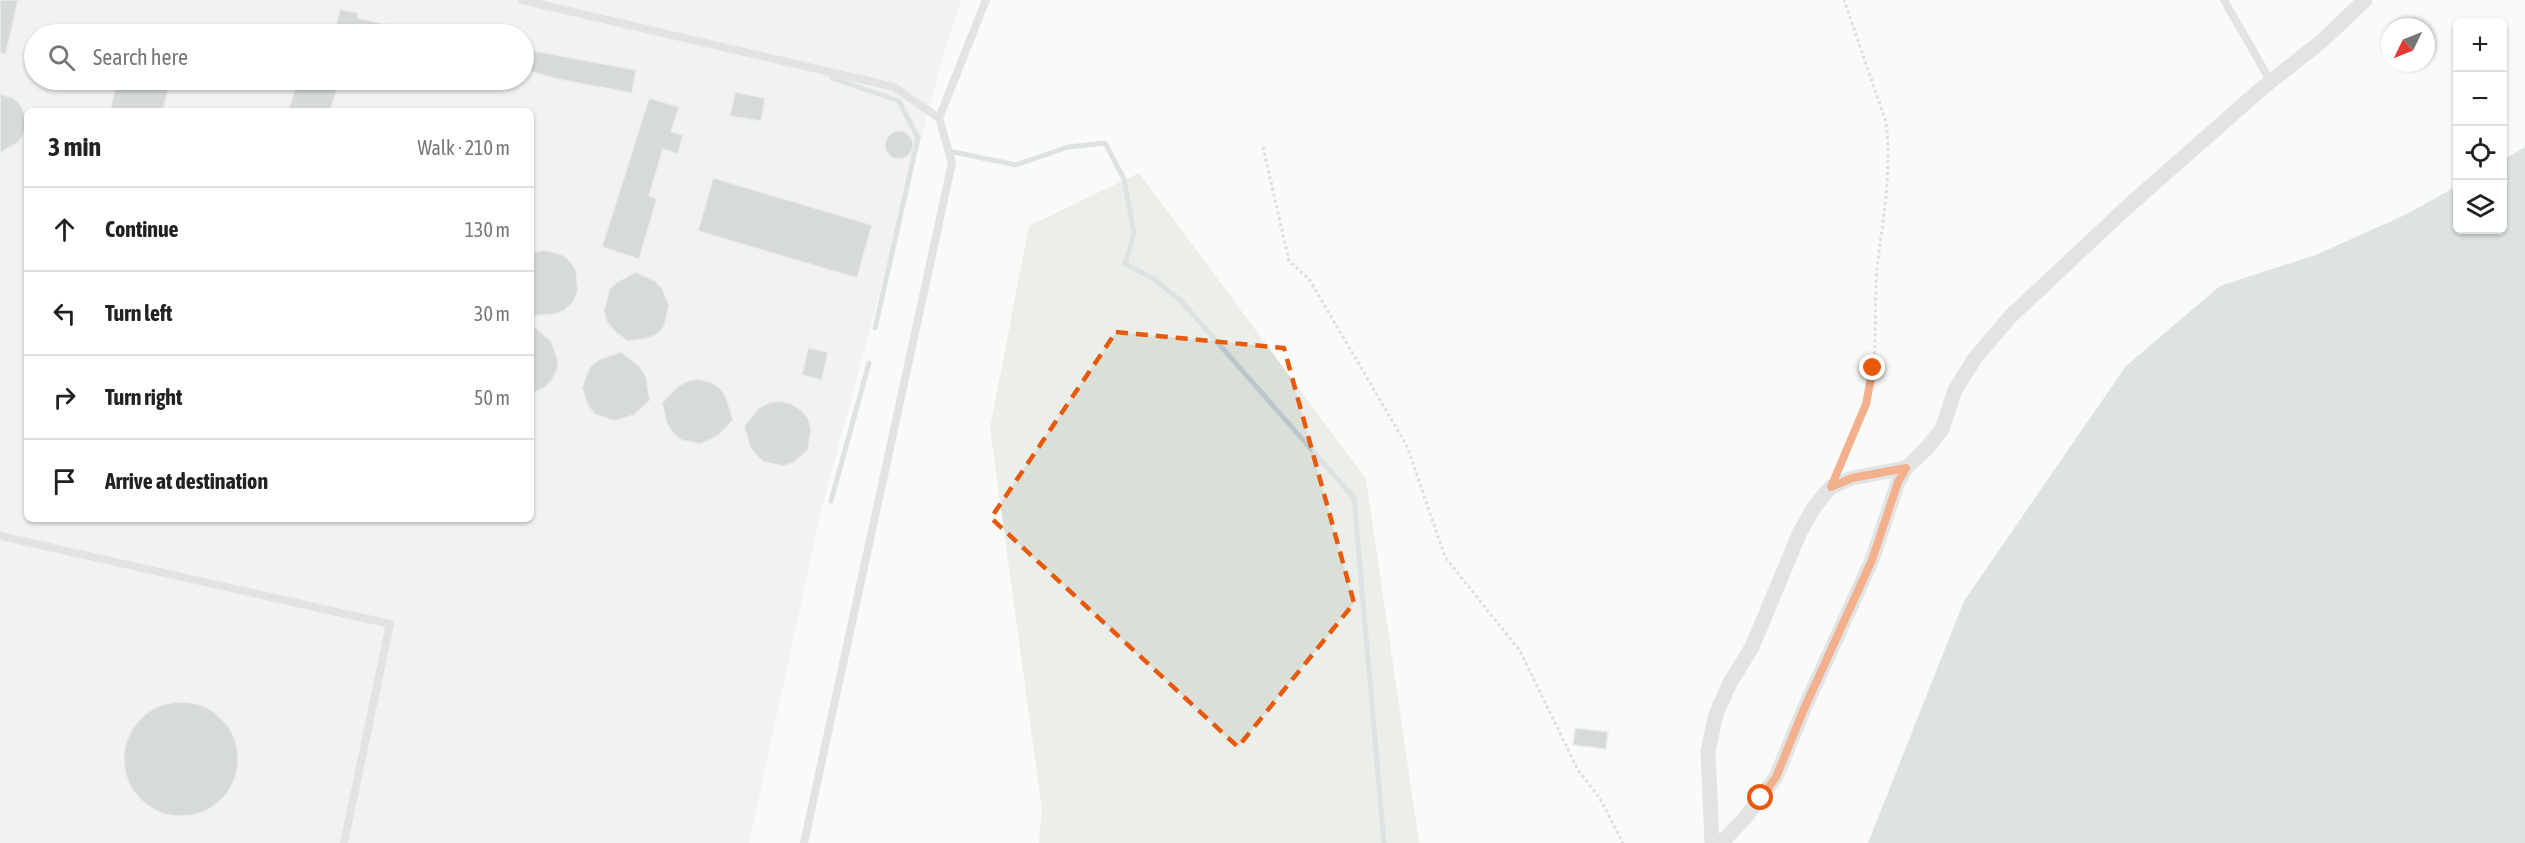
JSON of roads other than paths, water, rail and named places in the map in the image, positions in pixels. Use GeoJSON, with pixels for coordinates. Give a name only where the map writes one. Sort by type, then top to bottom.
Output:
{"type":"FeatureCollection","features":[{"type":"Feature","properties":{"kind":"street"},"geometry":{"type":"LineString","coordinates":[[1722,843],[1745,818],[1776,777],[1804,709],[1872,560],[1898,482],[1906,468],[1942,429],[1955,390],[1975,358],[1993,335],[2125,209],[2271,82],[2323,40],[2365,0]]}},
{"type":"Feature","properties":{"kind":"street"},"geometry":{"type":"LineString","coordinates":[[1712,843],[1708,751],[1716,714],[1730,683],[1752,647],[1800,532],[1814,507],[1831,487],[1852,478],[1906,468]]}},
{"type":"Feature","properties":{"kind":"lane"},"geometry":{"type":"LineString","coordinates":[[522,0],[894,87],[939,118]]}},
{"type":"Feature","properties":{"kind":"lane"},"geometry":{"type":"LineString","coordinates":[[804,843],[952,163],[939,118],[986,0]]}},
{"type":"Feature","properties":{"kind":"lane"},"geometry":{"type":"LineString","coordinates":[[2224,0],[2271,82]]}},
{"type":"Feature","properties":{"kind":"lane"},"geometry":{"type":"LineString","coordinates":[[0,536],[390,624],[344,843]]}},
{"type":"Feature","properties":{"kind":"waterway"},"geometry":{"type":"LineString","coordinates":[[832,78],[899,101],[918,138],[875,328]]}},
{"type":"Feature","properties":{"kind":"waterway"},"geometry":{"type":"LineString","coordinates":[[954,152],[1016,165],[1068,147],[1105,143],[1124,179],[1134,233],[1125,264],[1154,279],[1182,302],[1354,498],[1384,843]]}},
{"type":"Feature","properties":{"kind":"waterway"},"geometry":{"type":"LineString","coordinates":[[831,501],[869,363]]}}]}
